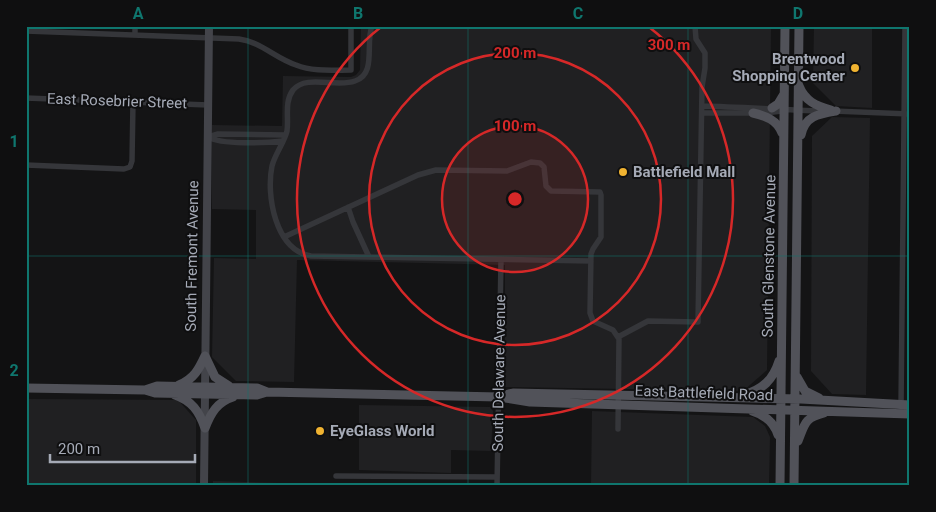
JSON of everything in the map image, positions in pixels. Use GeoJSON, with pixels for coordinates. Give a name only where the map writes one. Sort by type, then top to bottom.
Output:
{"type":"FeatureCollection","features":[{"type":"Feature","properties":{"kind":"main road","name":"South Fremont Avenue"},"geometry":{"type":"LineString","coordinates":[[204,486],[208,26]]}},
{"type":"Feature","properties":{"kind":"main road","name":"South Glenstone Avenue"},"geometry":{"type":"LineString","coordinates":[[780,486],[785,26]]}},
{"type":"Feature","properties":{"kind":"main road","name":"South Glenstone Avenue"},"geometry":{"type":"LineString","coordinates":[[794,486],[799,26]]}},
{"type":"Feature","properties":{"kind":"main road"},"geometry":{"type":"LineString","coordinates":[[798,83],[802,93],[810,102],[836,112]]}},
{"type":"Feature","properties":{"kind":"main road"},"geometry":{"type":"LineString","coordinates":[[772,108],[778,104],[784,94]]}},
{"type":"Feature","properties":{"kind":"main road"},"geometry":{"type":"LineString","coordinates":[[798,152],[802,131],[809,119],[816,114],[836,112]]}},
{"type":"Feature","properties":{"kind":"main road"},"geometry":{"type":"LineString","coordinates":[[753,113],[776,122],[784,138]]}},
{"type":"Feature","properties":{"kind":"main road"},"geometry":{"type":"LineString","coordinates":[[731,398],[754,392],[768,383],[781,354]]}},
{"type":"Feature","properties":{"kind":"main road"},"geometry":{"type":"LineString","coordinates":[[204,428],[200,414],[195,407],[172,390],[193,376],[205,356]]}},
{"type":"Feature","properties":{"kind":"main road"},"geometry":{"type":"LineString","coordinates":[[204,428],[218,404],[239,391],[215,377],[205,356]]}},
{"type":"Feature","properties":{"kind":"main road"},"geometry":{"type":"LineString","coordinates":[[795,372],[805,391],[827,400]]}},
{"type":"Feature","properties":{"kind":"main road","name":"East Battlefield Road"},"geometry":{"type":"LineString","coordinates":[[26,388],[145,390],[155,393],[172,390],[239,391],[257,388],[267,392],[499,397],[530,402],[731,398],[795,399],[827,400],[905,409]]}},
{"type":"Feature","properties":{"kind":"main road","name":"East Battlefield Road"},"geometry":{"type":"LineString","coordinates":[[619,400],[745,409],[830,411],[905,409]]}},
{"type":"Feature","properties":{"kind":"main road"},"geometry":{"type":"LineString","coordinates":[[745,409],[770,420],[777,432],[781,445]]}},
{"type":"Feature","properties":{"kind":"main road"},"geometry":{"type":"LineString","coordinates":[[794,448],[805,422],[816,415],[830,411]]}},
{"type":"Feature","properties":{"kind":"street"},"geometry":{"type":"LineString","coordinates":[[135,26],[135,36]]}},
{"type":"Feature","properties":{"kind":"street"},"geometry":{"type":"LineString","coordinates":[[26,31],[239,39],[253,42],[287,62],[306,68],[351,70],[351,26]]}},
{"type":"Feature","properties":{"kind":"street"},"geometry":{"type":"LineString","coordinates":[[372,26],[368,66],[364,75],[359,80],[350,83],[308,82],[297,86],[291,93],[288,101],[284,138],[276,155],[271,174],[270,196],[274,215],[284,236],[298,251],[308,256],[591,261]]}},
{"type":"Feature","properties":{"kind":"street"},"geometry":{"type":"LineString","coordinates":[[618,338],[648,321],[698,322],[702,87],[705,56],[703,48],[696,39],[696,26]]}},
{"type":"Feature","properties":{"kind":"street"},"geometry":{"type":"LineString","coordinates":[[905,26],[908,114],[902,331],[905,409]]}},
{"type":"Feature","properties":{"kind":"street","name":"East Rosebrier Street"},"geometry":{"type":"LineString","coordinates":[[26,98],[208,105]]}},
{"type":"Feature","properties":{"kind":"street"},"geometry":{"type":"LineString","coordinates":[[26,165],[124,169],[130,167],[132,161],[133,102]]}},
{"type":"Feature","properties":{"kind":"street"},"geometry":{"type":"LineString","coordinates":[[702,109],[772,108],[908,114]]}},
{"type":"Feature","properties":{"kind":"street"},"geometry":{"type":"LineString","coordinates":[[702,109],[753,113],[784,110]]}},
{"type":"Feature","properties":{"kind":"street"},"geometry":{"type":"LineString","coordinates":[[208,137],[218,134],[284,138]]}},
{"type":"Feature","properties":{"kind":"street"},"geometry":{"type":"LineString","coordinates":[[208,137],[218,141],[261,142],[284,138]]}},
{"type":"Feature","properties":{"kind":"street"},"geometry":{"type":"LineString","coordinates":[[261,142],[272,146],[276,155]]}},
{"type":"Feature","properties":{"kind":"street"},"geometry":{"type":"LineString","coordinates":[[284,236],[432,170],[507,171],[526,162],[536,162],[544,167],[546,186],[551,191],[596,191],[601,193],[601,237],[593,249],[591,261],[591,318],[613,330],[618,338],[618,429]]}},
{"type":"Feature","properties":{"kind":"street"},"geometry":{"type":"LineString","coordinates":[[348,207],[369,257]]}},
{"type":"Feature","properties":{"kind":"street","name":"South Delaware Avenue"},"geometry":{"type":"LineString","coordinates":[[497,486],[501,260]]}},
{"type":"Feature","properties":{"kind":"street"},"geometry":{"type":"LineString","coordinates":[[902,331],[910,332]]}},
{"type":"Feature","properties":{"kind":"street"},"geometry":{"type":"LineString","coordinates":[[336,476],[497,477]]}},
{"type":"Feature","properties":{"kind":"shaded area","name":"Battlefield Mall"},"geometry":{"type":"Polygon","coordinates":[[[361,26],[771,26],[767,370],[743,391],[505,387],[505,265],[297,260],[294,382],[236,381],[212,357],[214,258],[256,259],[256,210],[212,209],[212,125],[282,126],[283,76],[351,77],[356,75],[360,70],[361,26]]]}},
{"type":"Feature","properties":{"kind":"shaded area","name":"Brentwood Shopping Center"},"geometry":{"type":"Polygon","coordinates":[[[814,26],[872,26],[872,108],[836,106],[813,83],[814,26]]]}},
{"type":"Feature","properties":{"kind":"shaded area"},"geometry":{"type":"Polygon","coordinates":[[[832,117],[870,118],[866,395],[832,394],[811,371],[812,136],[832,117]]]}},
{"type":"Feature","properties":{"kind":"shaded area"},"geometry":{"type":"Polygon","coordinates":[[[26,399],[178,400],[196,420],[196,486],[26,486],[26,399]]]}},
{"type":"Feature","properties":{"kind":"shaded area"},"geometry":{"type":"Polygon","coordinates":[[[359,405],[490,407],[493,411],[491,451],[451,450],[451,473],[359,470],[359,405]]]}},
{"type":"Feature","properties":{"kind":"shaded area"},"geometry":{"type":"Polygon","coordinates":[[[592,411],[753,417],[765,426],[770,437],[769,486],[591,486],[592,411]]]}},
{"type":"Feature","properties":{"kind":"shaded area"},"geometry":{"type":"Polygon","coordinates":[[[213,481],[311,484],[311,486],[213,486],[213,481]]]}},
{"type":"Feature","properties":{"kind":"place","name":"Brentwood Shopping Center"},"geometry":{"type":"Point","coordinates":[855,68]}},
{"type":"Feature","properties":{"kind":"place","name":"Battlefield Mall"},"geometry":{"type":"Point","coordinates":[623,172]}},
{"type":"Feature","properties":{"kind":"place","name":"EyeGlass World"},"geometry":{"type":"Point","coordinates":[320,431]}}]}
